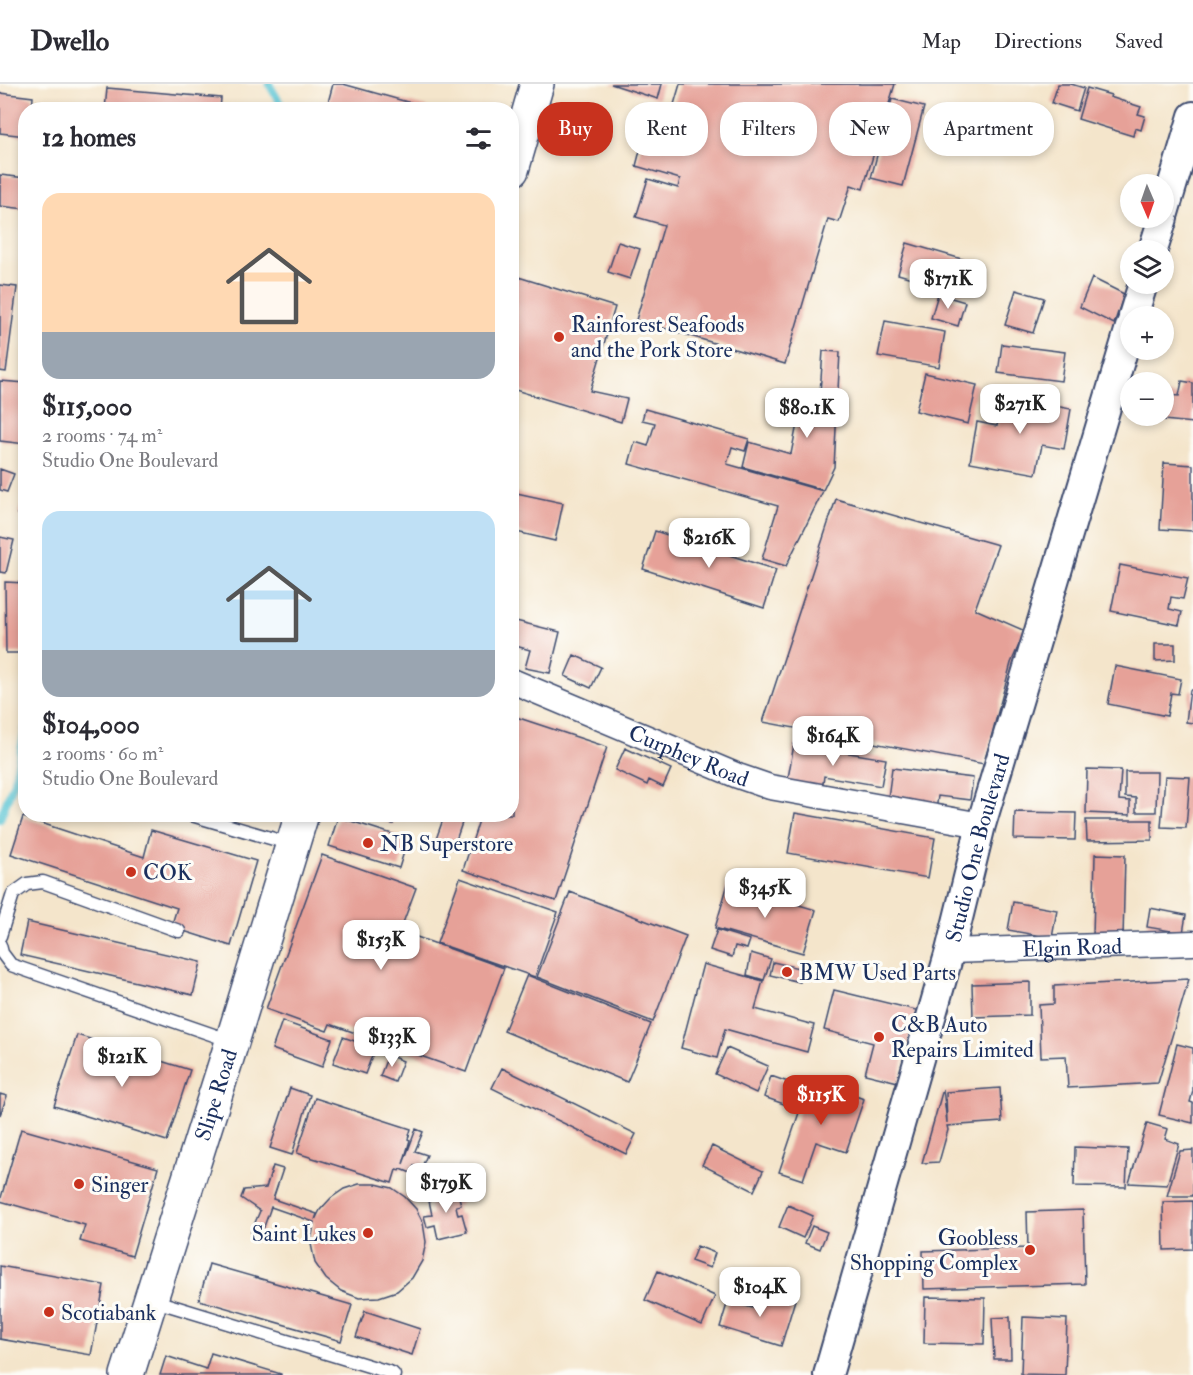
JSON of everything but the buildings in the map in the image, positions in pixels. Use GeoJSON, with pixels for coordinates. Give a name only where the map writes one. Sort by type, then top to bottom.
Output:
{"type":"FeatureCollection","features":[{"type":"Feature","properties":{"kind":"main road"},"geometry":{"type":"LineString","coordinates":[[519,146],[537,84]]}},
{"type":"Feature","properties":{"kind":"main road","name":"Slipe Road"},"geometry":{"type":"LineString","coordinates":[[128,1375],[297,829]]}},
{"type":"Feature","properties":{"kind":"street"},"geometry":{"type":"LineString","coordinates":[[1174,180],[1193,116]]}},
{"type":"Feature","properties":{"kind":"street","name":"Studio One Boulevard"},"geometry":{"type":"LineString","coordinates":[[828,1375],[951,951],[981,825],[1120,360]]}},
{"type":"Feature","properties":{"kind":"street","name":"Curphey Road"},"geometry":{"type":"LineString","coordinates":[[519,684],[738,776],[770,787],[981,825]]}},
{"type":"Feature","properties":{"kind":"street","name":"Elgin Road"},"geometry":{"type":"LineString","coordinates":[[951,951],[1193,943]]}},
{"type":"Feature","properties":{"kind":"lane"},"geometry":{"type":"LineString","coordinates":[[246,822],[297,829]]}},
{"type":"Feature","properties":{"kind":"lane"},"geometry":{"type":"LineString","coordinates":[[0,936],[13,894],[27,884],[43,882],[179,931]]}},
{"type":"Feature","properties":{"kind":"lane"},"geometry":{"type":"LineString","coordinates":[[0,945],[2,953],[11,965],[232,1042]]}},
{"type":"Feature","properties":{"kind":"lane"},"geometry":{"type":"LineString","coordinates":[[151,1299],[394,1375]]}},
{"type":"Feature","properties":{"kind":"waterway"},"geometry":{"type":"LineString","coordinates":[[269,84],[279,102]]}},
{"type":"Feature","properties":{"kind":"waterway"},"geometry":{"type":"LineString","coordinates":[[0,819],[14,782],[18,764]]}},
{"type":"Feature","properties":{"kind":"place","name":"Rainforest Seafoods and the Pork Store"},"geometry":{"type":"Point","coordinates":[559,337]}},
{"type":"Feature","properties":{"kind":"place","name":"NB Superstore"},"geometry":{"type":"Point","coordinates":[368,843]}},
{"type":"Feature","properties":{"kind":"place","name":"COK"},"geometry":{"type":"Point","coordinates":[131,872]}},
{"type":"Feature","properties":{"kind":"place","name":"BMW Used Parts"},"geometry":{"type":"Point","coordinates":[787,972]}},
{"type":"Feature","properties":{"kind":"place","name":"C&B Auto Repairs Limited"},"geometry":{"type":"Point","coordinates":[879,1037]}},
{"type":"Feature","properties":{"kind":"place","name":"Singer"},"geometry":{"type":"Point","coordinates":[79,1184]}},
{"type":"Feature","properties":{"kind":"place","name":"Saint Lukes"},"geometry":{"type":"Point","coordinates":[368,1233]}},
{"type":"Feature","properties":{"kind":"place","name":"Goobless Shopping Complex"},"geometry":{"type":"Point","coordinates":[1030,1250]}},
{"type":"Feature","properties":{"kind":"place","name":"Scotiabank"},"geometry":{"type":"Point","coordinates":[49,1312]}}]}
